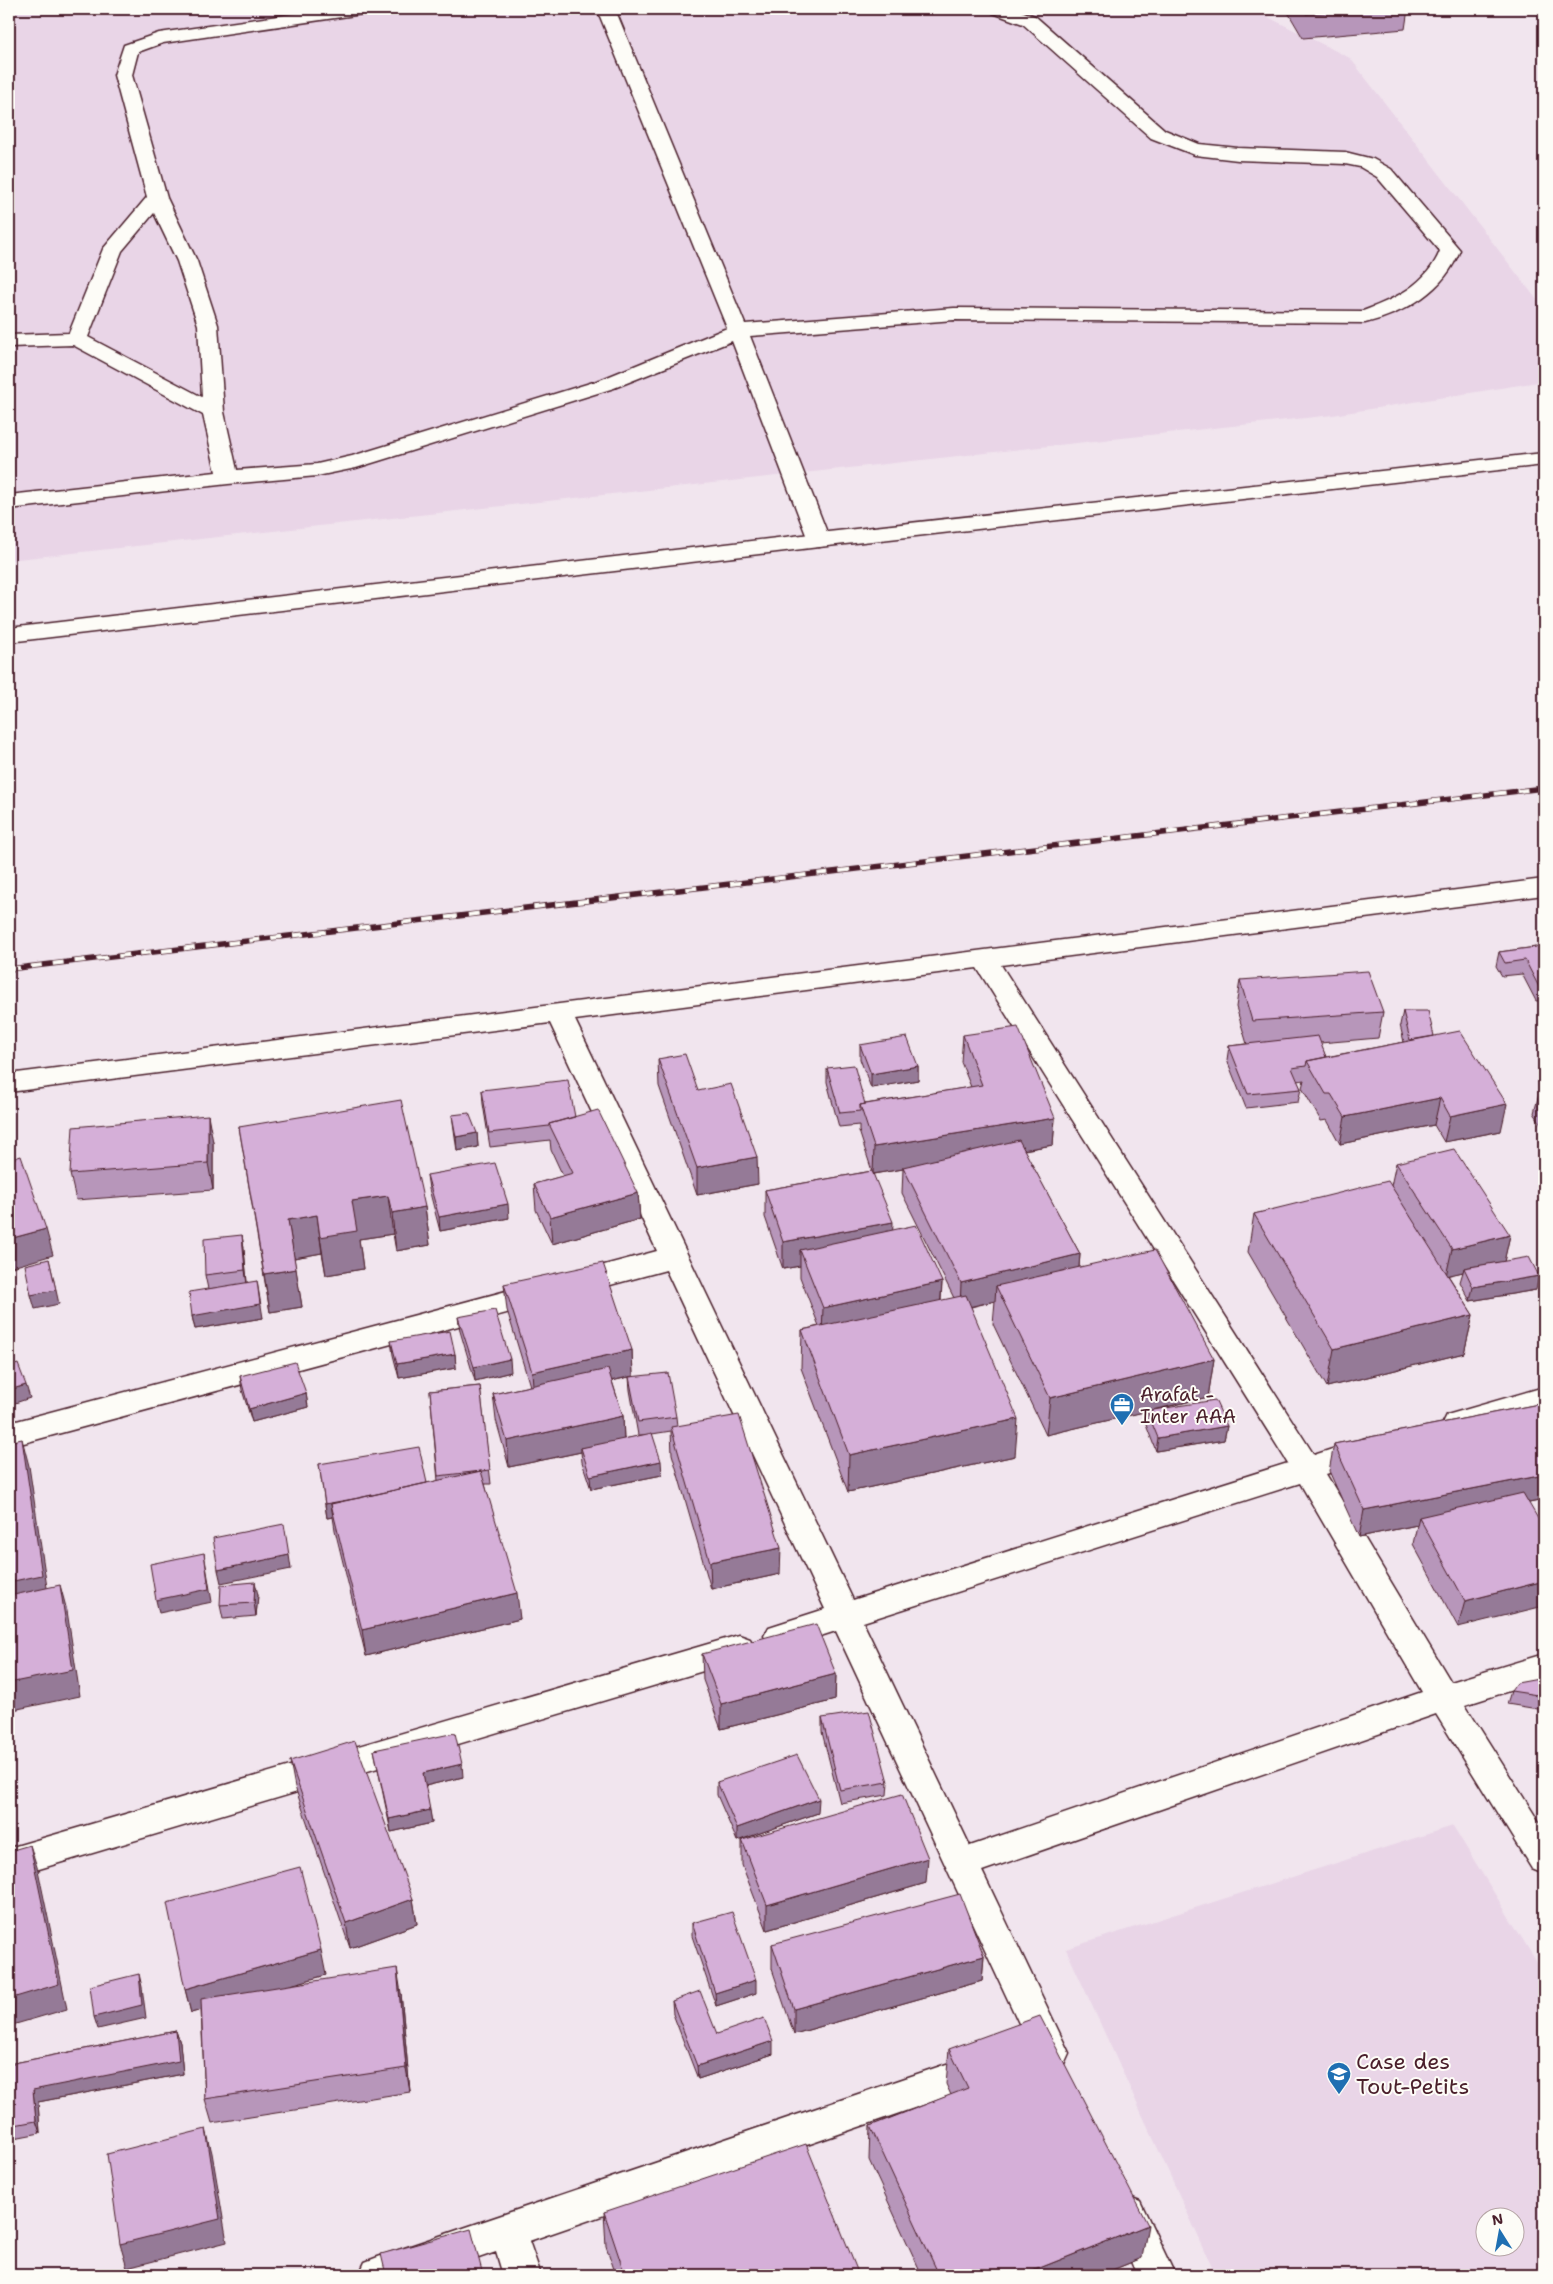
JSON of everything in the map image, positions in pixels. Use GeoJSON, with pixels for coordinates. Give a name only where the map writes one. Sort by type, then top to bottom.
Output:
{"type":"FeatureCollection","features":[{"type":"Feature","properties":{"kind":"main road"},"geometry":{"type":"LineString","coordinates":[[228,477],[213,412],[208,325],[187,261],[157,198],[123,75],[130,49],[159,38],[362,9]]}},
{"type":"Feature","properties":{"kind":"main road"},"geometry":{"type":"LineString","coordinates":[[606,9],[738,331],[819,540]]}},
{"type":"Feature","properties":{"kind":"main road"},"geometry":{"type":"LineString","coordinates":[[9,502],[228,477],[318,470],[356,462],[607,384],[738,331],[954,314],[1365,317],[1392,308],[1435,278],[1446,264],[1450,250],[1384,173],[1366,163],[1345,158],[1238,154],[1195,149],[1158,134],[1029,20],[999,9]]}},
{"type":"Feature","properties":{"kind":"main road"},"geometry":{"type":"LineString","coordinates":[[77,339],[113,249],[157,198]]}},
{"type":"Feature","properties":{"kind":"main road"},"geometry":{"type":"LineString","coordinates":[[9,341],[77,339],[213,412]]}},
{"type":"Feature","properties":{"kind":"main road"},"geometry":{"type":"LineString","coordinates":[[9,635],[819,540],[1544,459]]}},
{"type":"Feature","properties":{"kind":"main road"},"geometry":{"type":"LineString","coordinates":[[9,1083],[1544,886]]}},
{"type":"Feature","properties":{"kind":"main road"},"geometry":{"type":"LineString","coordinates":[[983,958],[1306,1467],[1443,1698],[1544,1859]]}},
{"type":"Feature","properties":{"kind":"main road"},"geometry":{"type":"LineString","coordinates":[[559,1013],[962,1863],[1026,2053],[1064,2081]]}},
{"type":"Feature","properties":{"kind":"main road"},"geometry":{"type":"LineString","coordinates":[[9,1435],[674,1257]]}},
{"type":"Feature","properties":{"kind":"main road"},"geometry":{"type":"LineString","coordinates":[[1430,1432],[1544,1398]]}},
{"type":"Feature","properties":{"kind":"main road"},"geometry":{"type":"LineString","coordinates":[[9,1862],[845,1617],[1306,1467],[1392,1442]]}},
{"type":"Feature","properties":{"kind":"main road"},"geometry":{"type":"LineString","coordinates":[[962,1863],[1443,1698],[1544,1667]]}},
{"type":"Feature","properties":{"kind":"main road"},"geometry":{"type":"LineString","coordinates":[[378,2275],[1026,2053]]}},
{"type":"Feature","properties":{"kind":"main road"},"geometry":{"type":"LineString","coordinates":[[1115,2187],[1156,2275]]}},
{"type":"Feature","properties":{"kind":"main road"},"geometry":{"type":"LineString","coordinates":[[507,2231],[522,2275]]}},
{"type":"Feature","properties":{"kind":"shaded area"},"geometry":{"type":"Polygon","coordinates":[[[9,9],[1252,9],[1350,58],[1544,309],[1544,381],[1333,415],[9,560],[9,9]]]}},
{"type":"Feature","properties":{"kind":"shaded area","name":"Case des Tout-Petits"},"geometry":{"type":"Polygon","coordinates":[[[1453,1826],[1544,1974],[1544,2274],[1216,2275],[1066,1949],[1453,1826]]]}},
{"type":"Feature","properties":{"kind":"building"},"geometry":{"type":"Polygon","coordinates":[[[1303,9],[1371,9],[1306,14],[1303,9]]]}},
{"type":"Feature","properties":{"kind":"building"},"geometry":{"type":"Polygon","coordinates":[[[1544,946],[1544,986],[1539,987],[1525,960],[1505,963],[1499,952],[1544,946]]]}},
{"type":"Feature","properties":{"kind":"building"},"geometry":{"type":"Polygon","coordinates":[[[1368,971],[1383,1012],[1252,1021],[1240,980],[1368,971]]]}},
{"type":"Feature","properties":{"kind":"building"},"geometry":{"type":"Polygon","coordinates":[[[1403,1011],[1428,1011],[1434,1036],[1410,1040],[1403,1011]]]}},
{"type":"Feature","properties":{"kind":"building"},"geometry":{"type":"Polygon","coordinates":[[[1018,1027],[1055,1118],[874,1147],[860,1105],[982,1085],[963,1035],[1018,1027]]]}},
{"type":"Feature","properties":{"kind":"building"},"geometry":{"type":"Polygon","coordinates":[[[1460,1031],[1507,1104],[1450,1116],[1440,1098],[1345,1117],[1331,1094],[1326,1094],[1307,1061],[1460,1031]]]}},
{"type":"Feature","properties":{"kind":"building"},"geometry":{"type":"Polygon","coordinates":[[[1318,1036],[1326,1057],[1307,1061],[1306,1066],[1292,1068],[1301,1089],[1248,1094],[1229,1046],[1318,1036]]]}},
{"type":"Feature","properties":{"kind":"building"},"geometry":{"type":"Polygon","coordinates":[[[907,1037],[918,1066],[871,1074],[860,1045],[907,1037]]]}},
{"type":"Feature","properties":{"kind":"building"},"geometry":{"type":"Polygon","coordinates":[[[685,1054],[698,1091],[731,1084],[757,1157],[697,1168],[658,1059],[685,1054]]]}},
{"type":"Feature","properties":{"kind":"building"},"geometry":{"type":"Polygon","coordinates":[[[854,1065],[865,1104],[860,1105],[860,1111],[840,1113],[827,1068],[854,1065]]]}},
{"type":"Feature","properties":{"kind":"building"},"geometry":{"type":"Polygon","coordinates":[[[568,1080],[575,1117],[549,1124],[549,1126],[489,1133],[482,1090],[568,1080]]]}},
{"type":"Feature","properties":{"kind":"building"},"geometry":{"type":"Polygon","coordinates":[[[401,1100],[425,1207],[392,1213],[388,1196],[352,1201],[357,1231],[320,1237],[317,1215],[288,1220],[296,1269],[264,1274],[239,1127],[401,1100]]]}},
{"type":"Feature","properties":{"kind":"building"},"geometry":{"type":"Polygon","coordinates":[[[598,1110],[638,1193],[550,1217],[534,1184],[573,1173],[549,1124],[598,1110]]]}},
{"type":"Feature","properties":{"kind":"building"},"geometry":{"type":"Polygon","coordinates":[[[469,1113],[477,1133],[456,1137],[452,1115],[469,1113]]]}},
{"type":"Feature","properties":{"kind":"building"},"geometry":{"type":"Polygon","coordinates":[[[208,1115],[208,1163],[70,1174],[73,1127],[208,1115]]]}},
{"type":"Feature","properties":{"kind":"building"},"geometry":{"type":"Polygon","coordinates":[[[1019,1140],[1080,1254],[961,1283],[903,1167],[1019,1140]]]}},
{"type":"Feature","properties":{"kind":"building"},"geometry":{"type":"Polygon","coordinates":[[[1454,1149],[1510,1235],[1452,1249],[1396,1163],[1454,1149]]]}},
{"type":"Feature","properties":{"kind":"building"},"geometry":{"type":"Polygon","coordinates":[[[21,1156],[46,1229],[9,1239],[9,1160],[21,1156]]]}},
{"type":"Feature","properties":{"kind":"building"},"geometry":{"type":"Polygon","coordinates":[[[495,1163],[508,1204],[439,1217],[427,1175],[495,1163]]]}},
{"type":"Feature","properties":{"kind":"building"},"geometry":{"type":"Polygon","coordinates":[[[872,1171],[893,1222],[783,1242],[765,1190],[872,1171]]]}},
{"type":"Feature","properties":{"kind":"building"},"geometry":{"type":"Polygon","coordinates":[[[1388,1181],[1473,1315],[1334,1349],[1254,1214],[1388,1181]]]}},
{"type":"Feature","properties":{"kind":"building"},"geometry":{"type":"Polygon","coordinates":[[[916,1225],[942,1282],[823,1308],[800,1250],[916,1225]]]}},
{"type":"Feature","properties":{"kind":"building"},"geometry":{"type":"Polygon","coordinates":[[[242,1235],[245,1270],[205,1275],[204,1239],[242,1235]]]}},
{"type":"Feature","properties":{"kind":"building"},"geometry":{"type":"Polygon","coordinates":[[[1155,1250],[1214,1359],[1050,1398],[996,1286],[1155,1250]]]}},
{"type":"Feature","properties":{"kind":"building"},"geometry":{"type":"Polygon","coordinates":[[[1529,1257],[1539,1276],[1473,1287],[1464,1268],[1529,1257]]]}},
{"type":"Feature","properties":{"kind":"building"},"geometry":{"type":"Polygon","coordinates":[[[49,1259],[56,1290],[31,1295],[25,1265],[49,1259]]]}},
{"type":"Feature","properties":{"kind":"building"},"geometry":{"type":"Polygon","coordinates":[[[603,1263],[632,1350],[532,1372],[504,1284],[603,1263]]]}},
{"type":"Feature","properties":{"kind":"building"},"geometry":{"type":"Polygon","coordinates":[[[257,1281],[260,1304],[192,1316],[189,1292],[257,1281]]]}},
{"type":"Feature","properties":{"kind":"building"},"geometry":{"type":"Polygon","coordinates":[[[966,1295],[1018,1419],[849,1455],[802,1330],[966,1295]]]}},
{"type":"Feature","properties":{"kind":"building"},"geometry":{"type":"Polygon","coordinates":[[[495,1310],[510,1359],[474,1367],[458,1317],[495,1310]]]}},
{"type":"Feature","properties":{"kind":"building"},"geometry":{"type":"Polygon","coordinates":[[[450,1331],[455,1354],[397,1364],[391,1341],[450,1331]]]}},
{"type":"Feature","properties":{"kind":"building"},"geometry":{"type":"Polygon","coordinates":[[[295,1362],[306,1393],[249,1409],[240,1376],[295,1362]]]}},
{"type":"Feature","properties":{"kind":"building"},"geometry":{"type":"Polygon","coordinates":[[[18,1364],[26,1385],[9,1390],[9,1367],[18,1364]]]}},
{"type":"Feature","properties":{"kind":"building"},"geometry":{"type":"Polygon","coordinates":[[[608,1369],[623,1416],[507,1441],[493,1394],[608,1369]]]}},
{"type":"Feature","properties":{"kind":"building"},"geometry":{"type":"Polygon","coordinates":[[[668,1373],[676,1417],[638,1422],[629,1377],[668,1373]]]}},
{"type":"Feature","properties":{"kind":"building"},"geometry":{"type":"Polygon","coordinates":[[[480,1386],[490,1470],[438,1476],[430,1391],[480,1386]]]}},
{"type":"Feature","properties":{"kind":"building"},"geometry":{"type":"Polygon","coordinates":[[[1215,1400],[1227,1426],[1158,1438],[1147,1411],[1215,1400]]]}},
{"type":"Feature","properties":{"kind":"building"},"geometry":{"type":"Polygon","coordinates":[[[1544,1403],[1544,1475],[1364,1510],[1334,1444],[1544,1403]]]}},
{"type":"Feature","properties":{"kind":"building"},"geometry":{"type":"Polygon","coordinates":[[[739,1415],[781,1548],[710,1562],[671,1427],[739,1415]]]}},
{"type":"Feature","properties":{"kind":"building"},"geometry":{"type":"Polygon","coordinates":[[[652,1433],[661,1461],[590,1476],[581,1448],[652,1433]]]}},
{"type":"Feature","properties":{"kind":"building"},"geometry":{"type":"Polygon","coordinates":[[[22,1439],[42,1575],[9,1582],[9,1442],[22,1439]]]}},
{"type":"Feature","properties":{"kind":"building"},"geometry":{"type":"Polygon","coordinates":[[[419,1447],[427,1483],[325,1504],[319,1464],[419,1447]]]}},
{"type":"Feature","properties":{"kind":"building"},"geometry":{"type":"Polygon","coordinates":[[[481,1471],[517,1593],[362,1630],[331,1504],[481,1471]]]}},
{"type":"Feature","properties":{"kind":"building"},"geometry":{"type":"Polygon","coordinates":[[[1523,1493],[1544,1529],[1544,1581],[1465,1601],[1419,1517],[1523,1493]]]}},
{"type":"Feature","properties":{"kind":"building"},"geometry":{"type":"Polygon","coordinates":[[[284,1524],[289,1555],[218,1570],[213,1538],[284,1524]]]}},
{"type":"Feature","properties":{"kind":"building"},"geometry":{"type":"Polygon","coordinates":[[[204,1553],[209,1589],[156,1600],[150,1564],[204,1553]]]}},
{"type":"Feature","properties":{"kind":"building"},"geometry":{"type":"Polygon","coordinates":[[[255,1582],[254,1603],[220,1605],[221,1585],[255,1582]]]}},
{"type":"Feature","properties":{"kind":"building"},"geometry":{"type":"Polygon","coordinates":[[[60,1585],[73,1670],[9,1683],[9,1596],[60,1585]]]}},
{"type":"Feature","properties":{"kind":"building"},"geometry":{"type":"Polygon","coordinates":[[[816,1624],[836,1674],[721,1704],[702,1654],[816,1624]]]}},
{"type":"Feature","properties":{"kind":"building"},"geometry":{"type":"Polygon","coordinates":[[[1544,1678],[1544,1696],[1511,1691],[1517,1683],[1544,1678]]]}},
{"type":"Feature","properties":{"kind":"building"},"geometry":{"type":"Polygon","coordinates":[[[869,1711],[888,1782],[840,1790],[822,1718],[869,1711]]]}},
{"type":"Feature","properties":{"kind":"building"},"geometry":{"type":"Polygon","coordinates":[[[455,1733],[462,1764],[423,1773],[430,1810],[389,1819],[374,1750],[455,1733]]]}},
{"type":"Feature","properties":{"kind":"building"},"geometry":{"type":"Polygon","coordinates":[[[355,1741],[413,1899],[346,1923],[290,1761],[355,1741]]]}},
{"type":"Feature","properties":{"kind":"building"},"geometry":{"type":"Polygon","coordinates":[[[797,1755],[819,1799],[737,1828],[717,1782],[797,1755]]]}},
{"type":"Feature","properties":{"kind":"building"},"geometry":{"type":"Polygon","coordinates":[[[902,1794],[928,1858],[767,1905],[742,1840],[902,1794]]]}},
{"type":"Feature","properties":{"kind":"building"},"geometry":{"type":"Polygon","coordinates":[[[30,1845],[59,1984],[9,1999],[9,1851],[30,1845]]]}},
{"type":"Feature","properties":{"kind":"building"},"geometry":{"type":"Polygon","coordinates":[[[300,1867],[321,1950],[185,1989],[167,1903],[300,1867]]]}},
{"type":"Feature","properties":{"kind":"building"},"geometry":{"type":"Polygon","coordinates":[[[960,1894],[984,1956],[794,2009],[772,1944],[960,1894]]]}},
{"type":"Feature","properties":{"kind":"building"},"geometry":{"type":"Polygon","coordinates":[[[732,1912],[756,1980],[715,1993],[692,1923],[732,1912]]]}},
{"type":"Feature","properties":{"kind":"building"},"geometry":{"type":"Polygon","coordinates":[[[397,1968],[406,2068],[205,2099],[201,1999],[397,1968]]]}},
{"type":"Feature","properties":{"kind":"building"},"geometry":{"type":"Polygon","coordinates":[[[139,1974],[142,2005],[94,2017],[90,1986],[139,1974]]]}},
{"type":"Feature","properties":{"kind":"building"},"geometry":{"type":"Polygon","coordinates":[[[700,1991],[717,2034],[764,2018],[773,2041],[697,2066],[672,2001],[700,1991]]]}},
{"type":"Feature","properties":{"kind":"building"},"geometry":{"type":"Polygon","coordinates":[[[1040,2016],[1148,2225],[1022,2275],[939,2275],[870,2126],[968,2088],[949,2049],[1040,2016]]]}},
{"type":"Feature","properties":{"kind":"building"},"geometry":{"type":"Polygon","coordinates":[[[176,2031],[179,2061],[33,2090],[36,2121],[9,2126],[9,2064],[176,2031]]]}},
{"type":"Feature","properties":{"kind":"building"},"geometry":{"type":"Polygon","coordinates":[[[206,2129],[220,2219],[120,2244],[107,2154],[206,2129]]]}},
{"type":"Feature","properties":{"kind":"building"},"geometry":{"type":"Polygon","coordinates":[[[806,2144],[859,2275],[625,2275],[604,2212],[806,2144]]]}},
{"type":"Feature","properties":{"kind":"building"},"geometry":{"type":"Polygon","coordinates":[[[471,2229],[483,2275],[386,2275],[381,2254],[471,2229]]]}},
{"type":"Feature","properties":{"kind":"railway"},"geometry":{"type":"LineString","coordinates":[[9,969],[1544,788]]}},
{"type":"Feature","properties":{"kind":"place","name":"Arafat - Inter AAA"},"geometry":{"type":"Point","coordinates":[1122,1426]}},
{"type":"Feature","properties":{"kind":"place","name":"Case des Tout-Petits"},"geometry":{"type":"Point","coordinates":[1339,2095]}}]}
